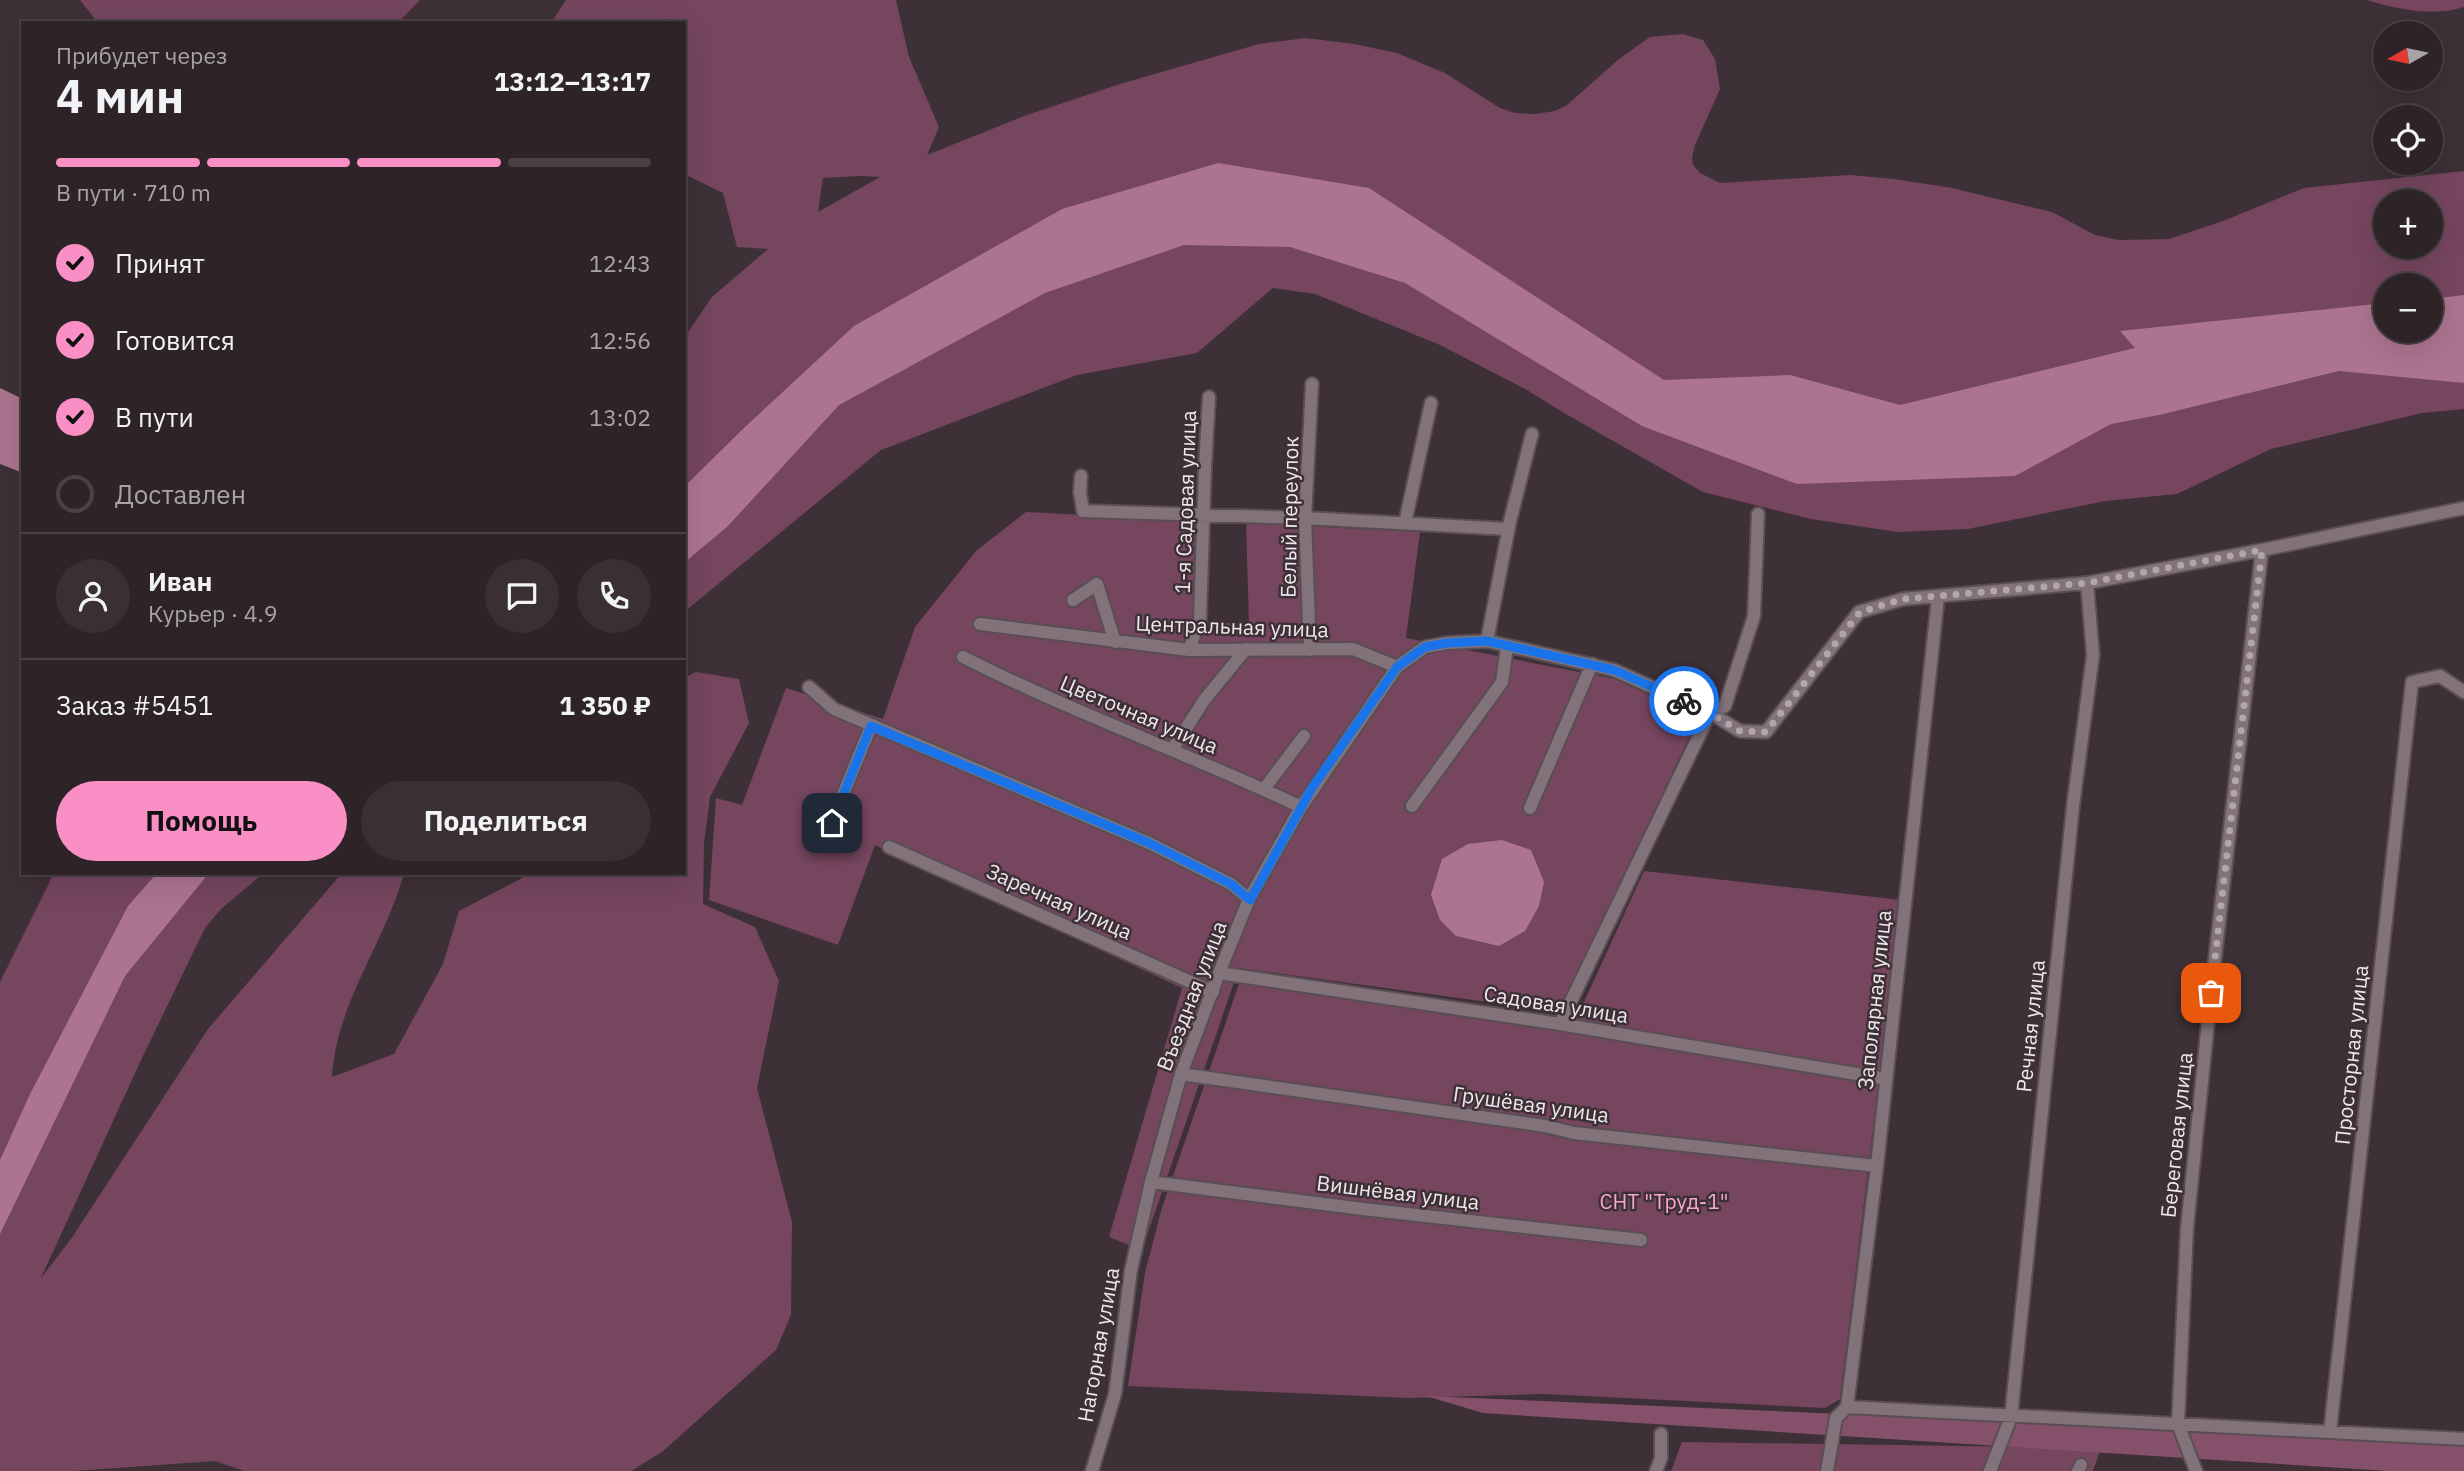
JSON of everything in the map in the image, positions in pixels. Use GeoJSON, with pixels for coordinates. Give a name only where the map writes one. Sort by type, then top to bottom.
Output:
{"type":"FeatureCollection","features":[{"type":"Feature","properties":{"kind":"street","name":"Белый переулок"},"geometry":{"type":"LineString","coordinates":[[1310,650],[1305,518],[1312,384]]}},
{"type":"Feature","properties":{"kind":"street","name":"1-я Садовая улица"},"geometry":{"type":"LineString","coordinates":[[1189,650],[1200,619],[1209,397]]}},
{"type":"Feature","properties":{"kind":"street"},"geometry":{"type":"LineString","coordinates":[[1405,523],[1431,402]]}},
{"type":"Feature","properties":{"kind":"street"},"geometry":{"type":"LineString","coordinates":[[1487,641],[1508,529],[1532,434]]}},
{"type":"Feature","properties":{"kind":"street"},"geometry":{"type":"LineString","coordinates":[[1081,476],[1083,511],[1305,518],[1508,529]]}},
{"type":"Feature","properties":{"kind":"street"},"geometry":{"type":"LineString","coordinates":[[1938,597],[2087,583],[2464,508]]}},
{"type":"Feature","properties":{"kind":"street"},"geometry":{"type":"LineString","coordinates":[[1560,1024],[1710,713],[1724,706],[1754,616],[1758,514]]}},
{"type":"Feature","properties":{"kind":"street","name":"Береговая улица"},"geometry":{"type":"LineString","coordinates":[[2196,1471],[2178,1424],[2187,1228],[2262,550]]}},
{"type":"Feature","properties":{"kind":"street","name":"Речная улица"},"geometry":{"type":"LineString","coordinates":[[1990,1471],[2011,1417],[2073,806],[2092,655],[2087,583]]}},
{"type":"Feature","properties":{"kind":"street"},"geometry":{"type":"LineString","coordinates":[[1073,600],[1097,584],[1115,642]]}},
{"type":"Feature","properties":{"kind":"street","name":"Въездная улица"},"geometry":{"type":"LineString","coordinates":[[1142,1224],[1181,1074],[1250,900],[1301,807],[1397,667],[1425,647],[1487,641],[1614,670],[1710,713],[1740,731],[1766,732],[1860,612],[1903,599],[1938,597]]}},
{"type":"Feature","properties":{"kind":"street","name":"Заполярная улица"},"geometry":{"type":"LineString","coordinates":[[1827,1471],[1836,1418],[1847,1407],[1877,1166],[1938,597]]}},
{"type":"Feature","properties":{"kind":"street","name":"Центральная улица"},"geometry":{"type":"LineString","coordinates":[[980,624],[1189,650],[1353,649],[1397,667]]}},
{"type":"Feature","properties":{"kind":"street"},"geometry":{"type":"LineString","coordinates":[[1412,806],[1502,682],[1507,647]]}},
{"type":"Feature","properties":{"kind":"street"},"geometry":{"type":"LineString","coordinates":[[1172,750],[1205,699],[1246,649]]}},
{"type":"Feature","properties":{"kind":"street","name":"Цветочная улица"},"geometry":{"type":"LineString","coordinates":[[963,657],[1020,686],[1301,807]]}},
{"type":"Feature","properties":{"kind":"street"},"geometry":{"type":"LineString","coordinates":[[1530,808],[1592,664]]}},
{"type":"Feature","properties":{"kind":"street","name":"Просторная улица"},"geometry":{"type":"LineString","coordinates":[[2330,1432],[2412,682],[2440,676],[2464,692]]}},
{"type":"Feature","properties":{"kind":"street"},"geometry":{"type":"LineString","coordinates":[[809,687],[834,709],[1149,843],[1231,884],[1250,900]]}},
{"type":"Feature","properties":{"kind":"street"},"geometry":{"type":"LineString","coordinates":[[826,836],[871,726]]}},
{"type":"Feature","properties":{"kind":"street"},"geometry":{"type":"LineString","coordinates":[[1264,789],[1304,736]]}},
{"type":"Feature","properties":{"kind":"street","name":"Заречная улица"},"geometry":{"type":"LineString","coordinates":[[889,847],[1213,992]]}},
{"type":"Feature","properties":{"kind":"street","name":"Садовая улица"},"geometry":{"type":"LineString","coordinates":[[1219,973],[1560,1024],[1886,1079]]}},
{"type":"Feature","properties":{"kind":"street","name":"Грушёвая улица"},"geometry":{"type":"LineString","coordinates":[[1181,1074],[1574,1132],[1877,1166]]}},
{"type":"Feature","properties":{"kind":"street","name":"Вишнёвая улица"},"geometry":{"type":"LineString","coordinates":[[1151,1182],[1641,1240]]}},
{"type":"Feature","properties":{"kind":"street","name":"Нагорная улица"},"geometry":{"type":"LineString","coordinates":[[1093,1471],[1115,1392],[1131,1270],[1142,1224]]}},
{"type":"Feature","properties":{"kind":"street"},"geometry":{"type":"LineString","coordinates":[[1847,1407],[2464,1439]]}},
{"type":"Feature","properties":{"kind":"street"},"geometry":{"type":"LineString","coordinates":[[1656,1471],[1661,1458],[1661,1434]]}},
{"type":"Feature","properties":{"kind":"green space"},"geometry":{"type":"Polygon","coordinates":[[[80,0],[420,0],[400,21],[96,21],[80,0]]]}},
{"type":"Feature","properties":{"kind":"green space"},"geometry":{"type":"Polygon","coordinates":[[[566,0],[896,0],[909,57],[939,127],[927,155],[1024,116],[1120,84],[1259,44],[1306,38],[1397,53],[1445,73],[1500,108],[1515,113],[1535,114],[1555,111],[1567,105],[1619,59],[1650,37],[1683,34],[1703,40],[1715,59],[1720,89],[1695,145],[1692,158],[1693,165],[1700,173],[1720,183],[1850,175],[1894,179],[1952,188],[2052,212],[2095,235],[2119,240],[2169,239],[2223,221],[2304,188],[2464,171],[2464,409],[2422,413],[2271,449],[2177,494],[2105,501],[1968,529],[1898,532],[1811,519],[1703,492],[1527,390],[1440,345],[1315,294],[1273,288],[1197,353],[1077,375],[881,450],[686,610],[686,335],[712,297],[768,249],[737,247],[723,193],[686,175],[686,21],[552,21],[566,0]],[[880,177],[823,178],[818,212],[880,177]]]}},
{"type":"Feature","properties":{"kind":"green space"},"geometry":{"type":"Polygon","coordinates":[[[2367,0],[2464,0],[2464,7],[2428,12],[2367,0]]]}},
{"type":"Feature","properties":{"kind":"green space"},"geometry":{"type":"Polygon","coordinates":[[[1026,512],[1198,521],[1198,622],[1249,624],[1246,523],[1420,532],[1406,638],[1615,679],[1698,718],[1560,1012],[1239,968],[1142,1250],[1109,1237],[1182,988],[875,845],[838,945],[709,900],[716,798],[742,805],[786,688],[883,719],[915,627],[977,550],[1026,512]]]}},
{"type":"Feature","properties":{"kind":"green space"},"geometry":{"type":"Polygon","coordinates":[[[696,672],[739,679],[749,723],[710,797],[704,843],[703,904],[755,927],[779,981],[757,1088],[792,1222],[791,1315],[776,1350],[662,1452],[631,1471],[244,1471],[215,1461],[74,1471],[0,1471],[0,982],[53,875],[262,875],[221,909],[205,928],[41,1278],[71,1239],[208,1029],[340,875],[403,875],[396,899],[342,1024],[332,1077],[394,1054],[443,964],[459,911],[523,875],[686,875],[686,677],[696,672]]]}},
{"type":"Feature","properties":{"kind":"green space","name":"СНТ \"Труд-1\""},"geometry":{"type":"Polygon","coordinates":[[[1644,871],[1901,900],[1840,1399],[1825,1408],[1544,1394],[1409,1398],[1128,1386],[1145,1273],[1161,1211],[1240,981],[1573,1026],[1644,871]]]}},
{"type":"Feature","properties":{"kind":"green space"},"geometry":{"type":"Polygon","coordinates":[[[1682,1442],[2101,1448],[2093,1471],[1671,1471],[1682,1442]]]}},
{"type":"Feature","properties":{"kind":"shaded area"},"geometry":{"type":"Polygon","coordinates":[[[1218,163],[1369,188],[1664,380],[1790,375],[1900,405],[2135,348],[2120,331],[2373,304],[2373,343],[2443,343],[2443,298],[2464,295],[2464,383],[2339,371],[2159,415],[2111,424],[2015,476],[1797,484],[1642,426],[1405,283],[1290,247],[1184,245],[1045,293],[839,405],[728,526],[686,561],[686,485],[854,326],[1062,209],[1218,163]]]}},
{"type":"Feature","properties":{"kind":"shaded area"},"geometry":{"type":"Polygon","coordinates":[[[0,388],[21,398],[21,472],[0,464],[0,388]]]}},
{"type":"Feature","properties":{"kind":"shaded area"},"geometry":{"type":"Polygon","coordinates":[[[1502,840],[1531,850],[1544,882],[1539,906],[1525,931],[1499,946],[1456,936],[1440,920],[1431,895],[1442,859],[1468,844],[1502,840]]]}},
{"type":"Feature","properties":{"kind":"shaded area"},"geometry":{"type":"Polygon","coordinates":[[[155,875],[207,875],[125,976],[0,1234],[0,1160],[30,1094],[128,906],[155,875]]]}},
{"type":"Feature","properties":{"kind":"shaded area"},"geometry":{"type":"Polygon","coordinates":[[[1426,1396],[2464,1441],[2464,1471],[2388,1471],[1483,1413],[1426,1396]]]}},
{"type":"Feature","properties":{"kind":"way so far"},"geometry":{"type":"LineString","coordinates":[[1684,701],[1740,731],[1766,732],[1860,612],[1903,599],[2087,583],[2262,550],[2211,993]]}},
{"type":"Feature","properties":{"kind":"route"},"geometry":{"type":"LineString","coordinates":[[832,823],[871,726],[1149,843],[1231,884],[1250,900],[1312,788],[1397,667],[1425,647],[1487,641],[1614,670],[1684,701]]}}]}
